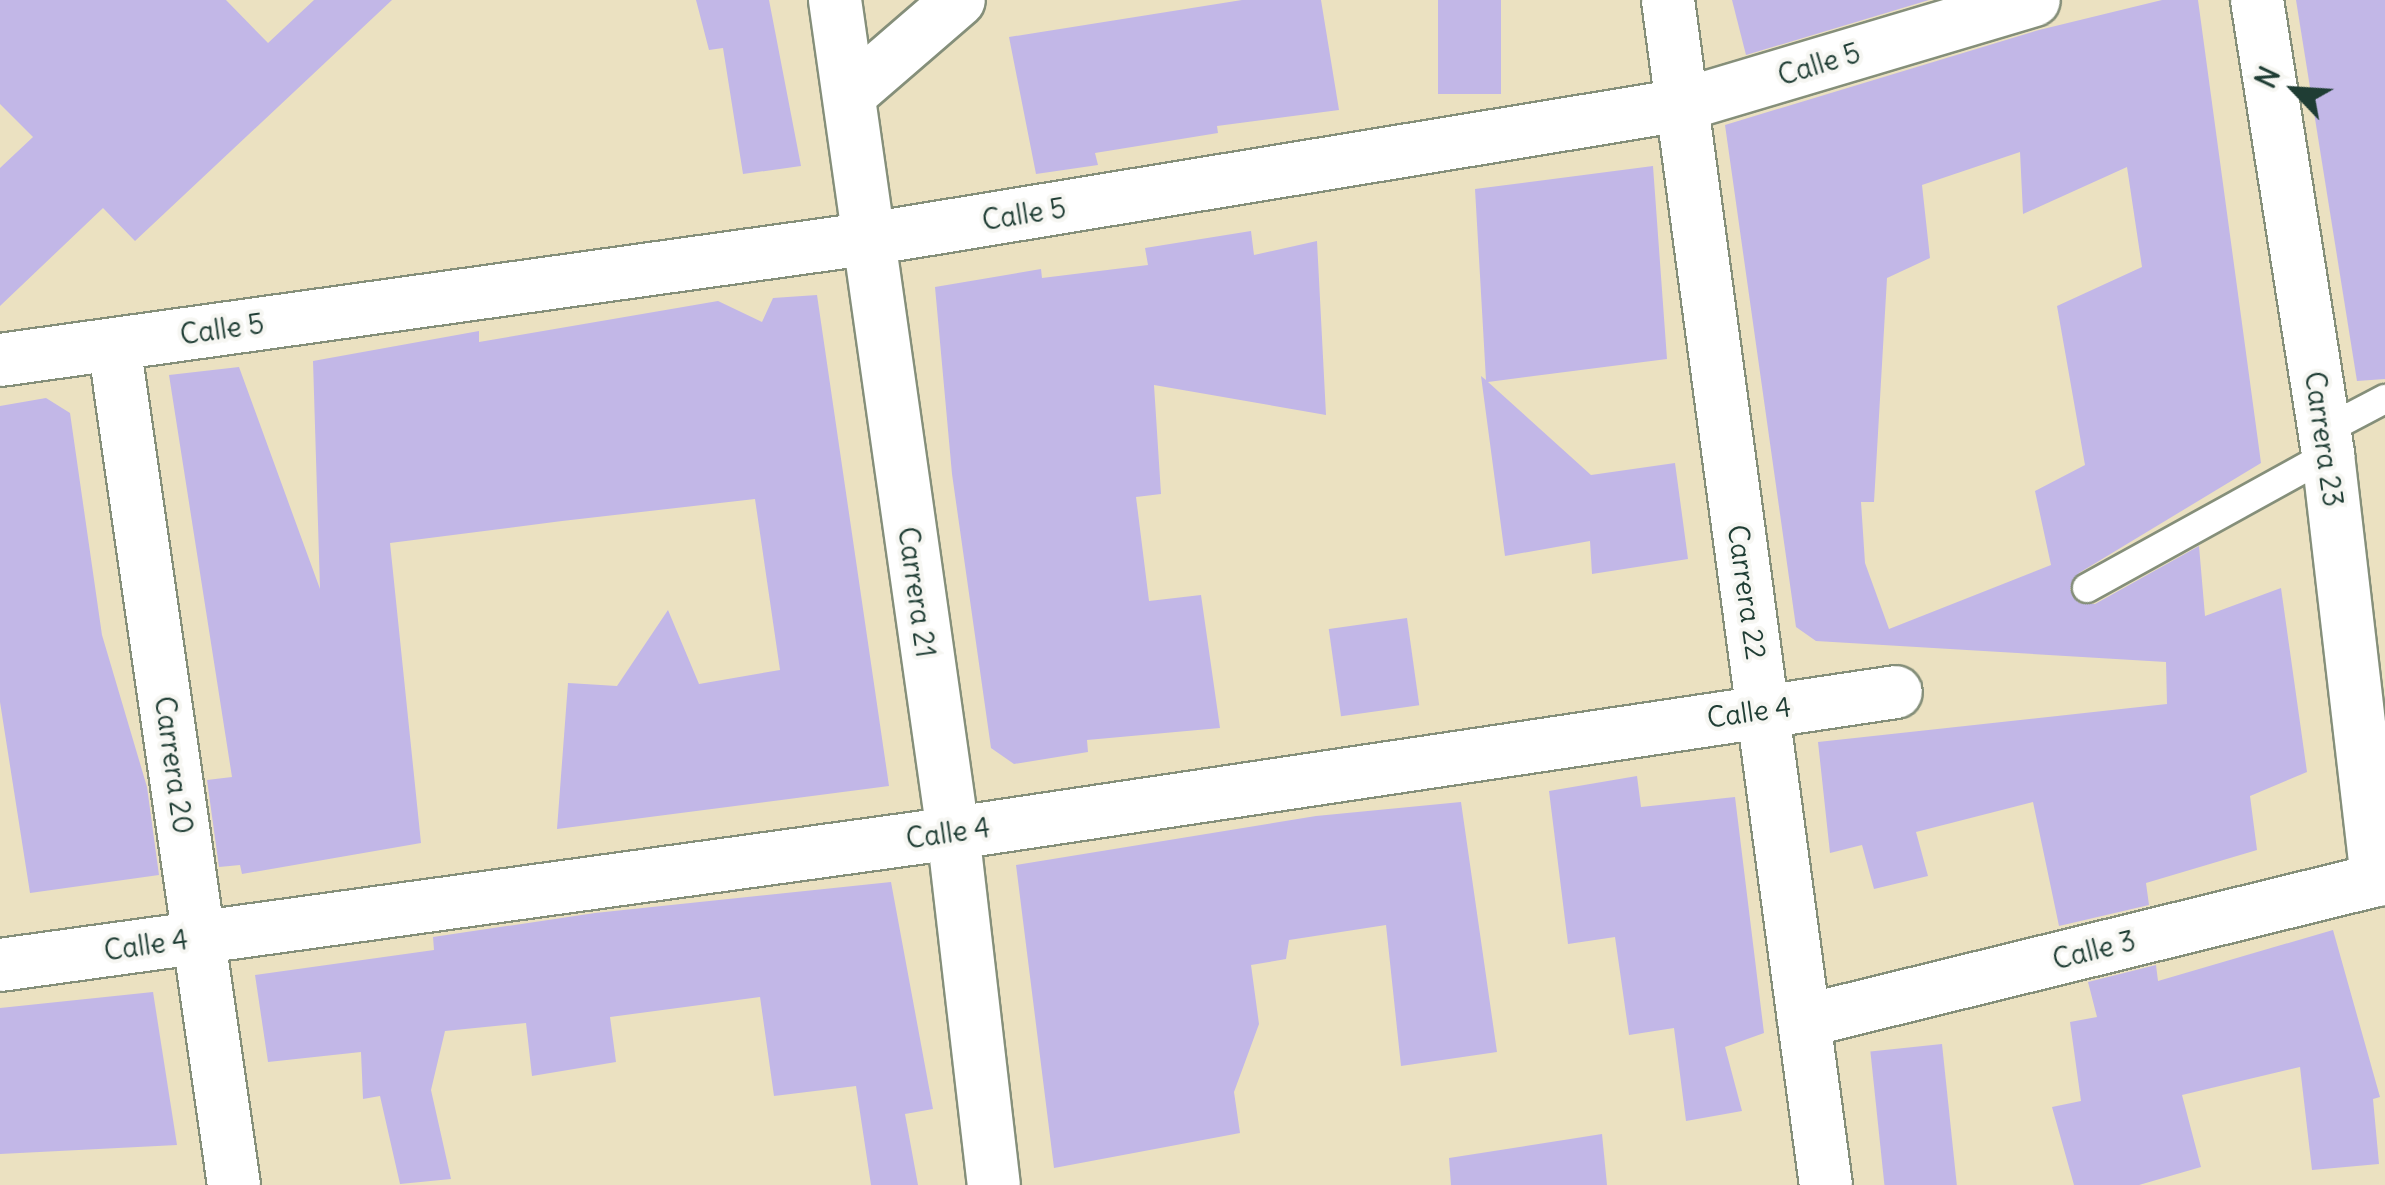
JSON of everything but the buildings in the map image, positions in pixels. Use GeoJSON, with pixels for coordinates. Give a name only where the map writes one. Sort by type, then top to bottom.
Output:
{"type":"FeatureCollection","features":[{"type":"Feature","properties":{"kind":"street","name":"Carrera 21"},"geometry":{"type":"LineString","coordinates":[[835,0],[864,239],[952,832],[994,1185]]}},
{"type":"Feature","properties":{"kind":"street"},"geometry":{"type":"LineString","coordinates":[[849,95],[959,0]]}},
{"type":"Feature","properties":{"kind":"street","name":"Carrera 22"},"geometry":{"type":"LineString","coordinates":[[1668,0],[1826,1185]]}},
{"type":"Feature","properties":{"kind":"street","name":"Calle 5"},"geometry":{"type":"LineString","coordinates":[[0,360],[864,239],[1682,105],[2034,0]]}},
{"type":"Feature","properties":{"kind":"street","name":"Carrera 23"},"geometry":{"type":"LineString","coordinates":[[2257,0],[2326,443],[2381,879]]}},
{"type":"Feature","properties":{"kind":"street","name":"Carrera 20"},"geometry":{"type":"LineString","coordinates":[[114,344],[234,1185]]}},
{"type":"Feature","properties":{"kind":"street","name":"Calle 4"},"geometry":{"type":"LineString","coordinates":[[0,966],[952,832],[1896,692]]}},
{"type":"Feature","properties":{"kind":"street","name":"Calle 3"},"geometry":{"type":"LineString","coordinates":[[1804,1022],[2381,879]]}},
{"type":"Feature","properties":{"kind":"lane"},"geometry":{"type":"LineString","coordinates":[[2088,588],[2326,443],[2385,399]]}}]}
